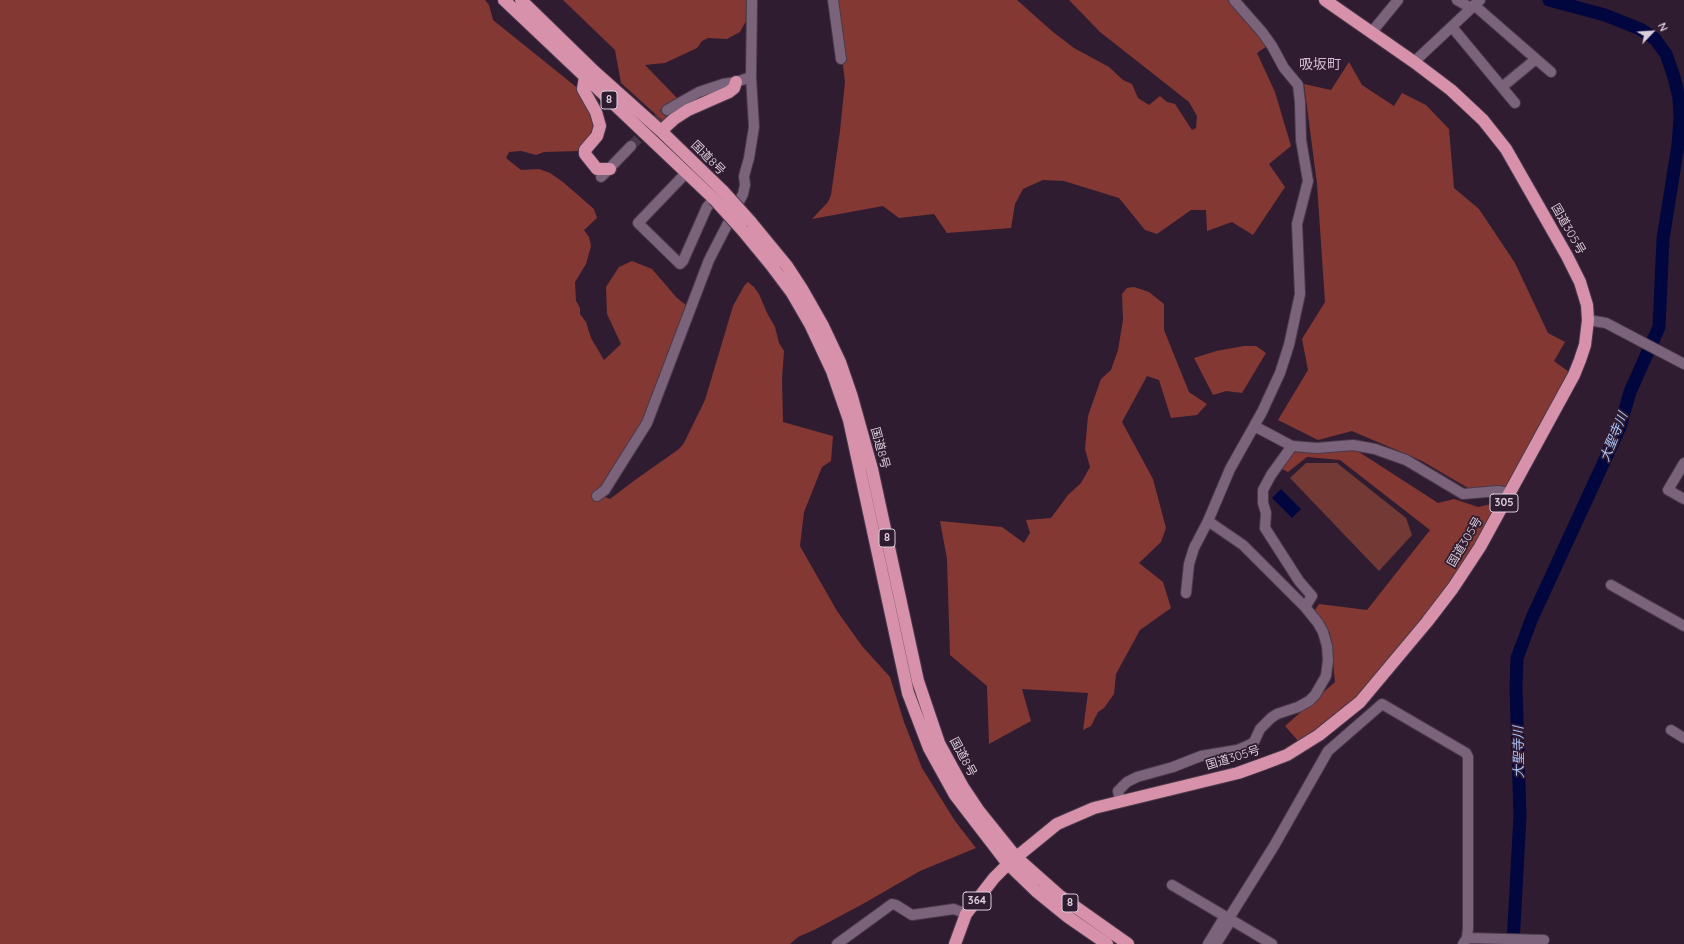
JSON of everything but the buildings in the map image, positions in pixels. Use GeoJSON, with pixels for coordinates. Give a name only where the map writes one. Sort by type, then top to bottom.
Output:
{"type":"FeatureCollection","features":[{"type":"Feature","properties":{"kind":"highway","name":"国道8号"},"geometry":{"type":"LineString","coordinates":[[504,0],[686,173],[718,195]]}},
{"type":"Feature","properties":{"kind":"highway","name":"国道8号"},"geometry":{"type":"LineString","coordinates":[[521,0],[595,72],[661,131],[718,195],[787,266],[802,290],[823,326],[840,362],[852,397],[872,469],[918,681],[927,712],[939,743],[962,787],[1012,860],[1036,891],[1102,943]]}},
{"type":"Feature","properties":{"kind":"highway","name":"国道305号"},"geometry":{"type":"LineString","coordinates":[[1012,860],[1057,824],[1094,808],[1238,773],[1287,755],[1332,726],[1360,702],[1453,588],[1480,547],[1574,375],[1585,345],[1588,320],[1587,305],[1584,293],[1575,271],[1506,149],[1471,107],[1414,62],[1325,0]]}},
{"type":"Feature","properties":{"kind":"highway"},"geometry":{"type":"LineString","coordinates":[[585,77],[583,89],[596,112],[600,126],[597,136],[585,150],[585,154],[597,169],[610,169]]}},
{"type":"Feature","properties":{"kind":"highway"},"geometry":{"type":"LineString","coordinates":[[661,131],[674,119],[688,110],[729,92],[734,88],[736,82]]}},
{"type":"Feature","properties":{"kind":"highway","name":"国道8号"},"geometry":{"type":"LineString","coordinates":[[1012,860],[1128,944]]}},
{"type":"Feature","properties":{"kind":"highway","name":"364"},"geometry":{"type":"LineString","coordinates":[[955,944],[966,914],[994,878],[1012,860]]}},
{"type":"Feature","properties":{"kind":"street"},"geometry":{"type":"LineString","coordinates":[[597,496],[605,490],[647,423],[709,260],[743,194],[745,185],[744,176],[749,158],[754,127],[751,77],[752,0]]}},
{"type":"Feature","properties":{"kind":"street"},"geometry":{"type":"LineString","coordinates":[[833,0],[841,59]]}},
{"type":"Feature","properties":{"kind":"street"},"geometry":{"type":"LineString","coordinates":[[1186,593],[1189,564],[1194,548],[1208,521],[1230,469],[1254,426],[1280,374],[1290,345],[1300,294],[1297,224],[1308,181],[1301,140],[1298,85],[1284,68],[1272,46],[1262,32],[1234,0]]}},
{"type":"Feature","properties":{"kind":"street"},"geometry":{"type":"LineString","coordinates":[[1371,33],[1398,0]]}},
{"type":"Feature","properties":{"kind":"street"},"geometry":{"type":"LineString","coordinates":[[1457,0],[1475,4],[1551,72]]}},
{"type":"Feature","properties":{"kind":"street"},"geometry":{"type":"LineString","coordinates":[[1414,62],[1475,4]]}},
{"type":"Feature","properties":{"kind":"street"},"geometry":{"type":"LineString","coordinates":[[1452,27],[1515,102]]}},
{"type":"Feature","properties":{"kind":"street"},"geometry":{"type":"LineString","coordinates":[[1502,87],[1536,59]]}},
{"type":"Feature","properties":{"kind":"street"},"geometry":{"type":"LineString","coordinates":[[667,110],[699,92],[751,77]]}},
{"type":"Feature","properties":{"kind":"street"},"geometry":{"type":"LineString","coordinates":[[601,177],[631,146]]}},
{"type":"Feature","properties":{"kind":"street"},"geometry":{"type":"LineString","coordinates":[[686,173],[638,223],[680,264],[683,261],[708,207],[718,195]]}},
{"type":"Feature","properties":{"kind":"street"},"geometry":{"type":"LineString","coordinates":[[1588,320],[1606,323],[1684,364]]}},
{"type":"Feature","properties":{"kind":"street"},"geometry":{"type":"LineString","coordinates":[[1254,426],[1292,446],[1317,448],[1353,445],[1367,447],[1406,460],[1463,494],[1498,491],[1504,492],[1508,497]]}},
{"type":"Feature","properties":{"kind":"street"},"geometry":{"type":"LineString","coordinates":[[1292,446],[1271,475],[1263,490],[1263,503],[1266,513],[1265,528],[1299,581],[1312,596],[1305,607]]}},
{"type":"Feature","properties":{"kind":"street"},"geometry":{"type":"LineString","coordinates":[[1684,463],[1668,490],[1684,499]]}},
{"type":"Feature","properties":{"kind":"street"},"geometry":{"type":"LineString","coordinates":[[1120,801],[1118,790],[1127,782],[1137,777],[1173,767],[1201,756],[1244,748],[1254,742],[1260,729],[1271,718],[1309,701],[1315,695],[1326,676],[1328,646],[1318,622],[1243,545],[1208,521]]}},
{"type":"Feature","properties":{"kind":"street"},"geometry":{"type":"LineString","coordinates":[[1610,585],[1684,626]]}},
{"type":"Feature","properties":{"kind":"street"},"geometry":{"type":"LineString","coordinates":[[1208,944],[1228,918],[1274,846],[1328,751],[1382,704],[1466,753],[1468,757],[1468,940],[1544,940]]}},
{"type":"Feature","properties":{"kind":"street"},"geometry":{"type":"LineString","coordinates":[[1671,730],[1684,738]]}},
{"type":"Feature","properties":{"kind":"street"},"geometry":{"type":"LineString","coordinates":[[1172,885],[1272,944]]}},
{"type":"Feature","properties":{"kind":"street"},"geometry":{"type":"LineString","coordinates":[[837,944],[892,904],[912,915],[954,909],[966,914]]}},
{"type":"Feature","properties":{"kind":"street"},"geometry":{"type":"LineString","coordinates":[[1216,944],[1228,918]]}},
{"type":"Feature","properties":{"kind":"shaded area"},"geometry":{"type":"Polygon","coordinates":[[[0,0],[485,0],[489,5],[493,20],[580,90],[587,100],[595,132],[581,151],[544,152],[536,155],[521,151],[509,152],[506,158],[521,170],[539,169],[550,173],[563,182],[594,209],[597,218],[584,230],[589,237],[591,246],[586,264],[575,282],[576,301],[580,308],[580,314],[586,322],[591,338],[604,360],[621,344],[607,314],[606,287],[619,267],[632,261],[652,269],[677,298],[686,305],[677,343],[653,403],[603,496],[610,499],[679,449],[684,443],[705,400],[733,306],[744,286],[748,282],[759,294],[775,327],[779,343],[784,351],[782,378],[783,422],[833,436],[831,461],[822,467],[804,512],[800,546],[837,611],[862,646],[890,677],[904,722],[922,768],[955,821],[976,848],[920,871],[861,905],[798,937],[790,944],[0,944],[0,0]]]}},
{"type":"Feature","properties":{"kind":"shaded area"},"geometry":{"type":"Polygon","coordinates":[[[563,0],[747,0],[746,21],[740,32],[727,39],[708,38],[702,41],[697,48],[665,63],[645,65],[678,99],[663,107],[668,119],[663,121],[621,83],[615,50],[563,0]]]}},
{"type":"Feature","properties":{"kind":"shaded area"},"geometry":{"type":"Polygon","coordinates":[[[835,0],[1017,0],[1053,32],[1074,48],[1109,67],[1123,80],[1132,84],[1138,98],[1149,105],[1160,96],[1167,102],[1175,104],[1192,130],[1196,128],[1197,116],[1189,102],[1100,32],[1069,0],[1230,0],[1267,46],[1257,53],[1275,92],[1291,146],[1269,164],[1285,187],[1253,235],[1232,222],[1207,231],[1206,210],[1191,210],[1157,234],[1145,230],[1119,198],[1064,181],[1043,180],[1023,189],[1015,204],[1011,228],[947,233],[934,214],[899,218],[883,206],[812,219],[828,202],[831,195],[840,131],[845,82],[835,0]]]}},
{"type":"Feature","properties":{"kind":"shaded area"},"geometry":{"type":"Polygon","coordinates":[[[1349,62],[1362,85],[1394,106],[1402,93],[1426,105],[1449,129],[1454,188],[1479,209],[1515,263],[1548,333],[1565,342],[1554,361],[1569,372],[1538,427],[1508,487],[1468,488],[1422,461],[1352,431],[1318,440],[1278,420],[1308,370],[1302,339],[1325,302],[1317,184],[1304,84],[1331,90],[1349,62]]]}},
{"type":"Feature","properties":{"kind":"shaded area"},"geometry":{"type":"Polygon","coordinates":[[[1134,287],[1149,292],[1164,304],[1164,330],[1189,392],[1207,404],[1197,415],[1171,418],[1159,380],[1147,376],[1122,422],[1153,479],[1166,528],[1161,542],[1139,563],[1163,582],[1171,608],[1140,630],[1116,674],[1114,694],[1104,708],[1098,712],[1091,726],[1083,730],[1088,693],[1022,689],[1031,721],[989,744],[987,686],[950,655],[947,559],[940,521],[1002,527],[1024,543],[1030,533],[1026,520],[1051,518],[1068,495],[1081,483],[1090,467],[1085,449],[1088,416],[1101,379],[1111,370],[1118,350],[1123,320],[1122,294],[1127,288],[1134,287]]]}},
{"type":"Feature","properties":{"kind":"shaded area"},"geometry":{"type":"Polygon","coordinates":[[[1244,346],[1256,346],[1266,353],[1242,393],[1226,391],[1213,395],[1194,358],[1216,351],[1244,346]]]}},
{"type":"Feature","properties":{"kind":"shaded area"},"geometry":{"type":"Polygon","coordinates":[[[1295,450],[1356,450],[1438,503],[1454,499],[1478,507],[1500,502],[1456,582],[1371,685],[1299,742],[1285,726],[1335,682],[1330,633],[1315,610],[1319,604],[1367,610],[1430,530],[1340,460],[1307,457],[1288,472],[1282,469],[1295,450]]]}},
{"type":"Feature","properties":{"kind":"shaded area"},"geometry":{"type":"Polygon","coordinates":[[[1306,463],[1337,463],[1406,518],[1412,535],[1379,571],[1290,478],[1306,463]]]}},
{"type":"Feature","properties":{"kind":"shaded area"},"geometry":{"type":"Polygon","coordinates":[[[1281,489],[1301,509],[1292,518],[1272,498],[1281,489]]]}},
{"type":"Feature","properties":{"kind":"waterway","name":"大聖寺川"},"geometry":{"type":"LineString","coordinates":[[1513,944],[1520,816],[1516,688],[1517,658],[1532,618],[1620,427],[1630,392],[1659,327],[1663,239],[1678,145],[1680,119],[1679,98],[1674,77],[1666,54],[1655,39],[1640,29],[1605,15],[1549,0]]}},
{"type":"Feature","properties":{"kind":"tunnel"},"geometry":{"type":"LineString","coordinates":[[631,146],[667,110]]}},
{"type":"Feature","properties":{"kind":"district","name":"吸坂町"},"geometry":{"type":"Point","coordinates":[1320,65]}}]}
